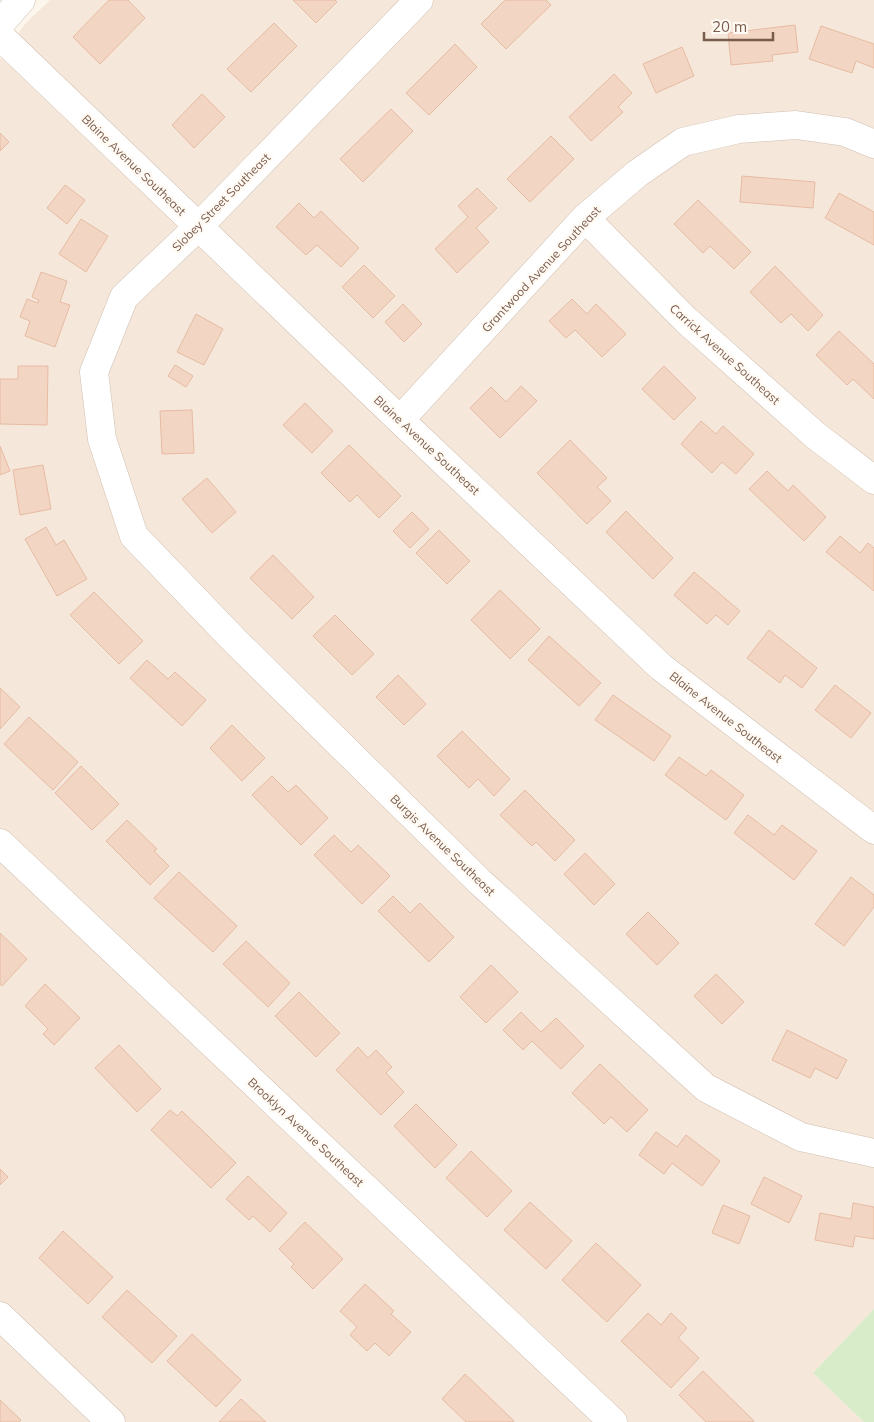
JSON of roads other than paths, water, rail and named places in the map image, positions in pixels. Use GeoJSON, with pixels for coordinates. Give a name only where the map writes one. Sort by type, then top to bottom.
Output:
{"type":"FeatureCollection","features":[{"type":"Feature","properties":{"kind":"street","name":"Slobey Street Southeast"},"geometry":{"type":"LineString","coordinates":[[102,439],[94,372],[124,297],[198,227],[419,0]]}},
{"type":"Feature","properties":{"kind":"street","name":"Blaine Avenue Southeast"},"geometry":{"type":"LineString","coordinates":[[0,36],[400,420],[662,667],[874,830]]}},
{"type":"Feature","properties":{"kind":"street","name":"Grantwood Avenue Southeast"},"geometry":{"type":"LineString","coordinates":[[400,420],[585,218],[638,173],[684,142],[739,129],[796,125],[845,132],[874,144]]}},
{"type":"Feature","properties":{"kind":"street","name":"Carrick Avenue Southeast"},"geometry":{"type":"LineString","coordinates":[[585,218],[686,320],[815,435],[874,480]]}},
{"type":"Feature","properties":{"kind":"street","name":"Burgis Avenue Southeast"},"geometry":{"type":"LineString","coordinates":[[102,439],[134,536],[237,643],[480,882],[706,1088],[802,1137],[874,1153]]}},
{"type":"Feature","properties":{"kind":"street","name":"Brooklyn Avenue Southeast"},"geometry":{"type":"LineString","coordinates":[[0,842],[613,1422]]}},
{"type":"Feature","properties":{"kind":"street"},"geometry":{"type":"LineString","coordinates":[[0,1316],[111,1422]]}}]}
